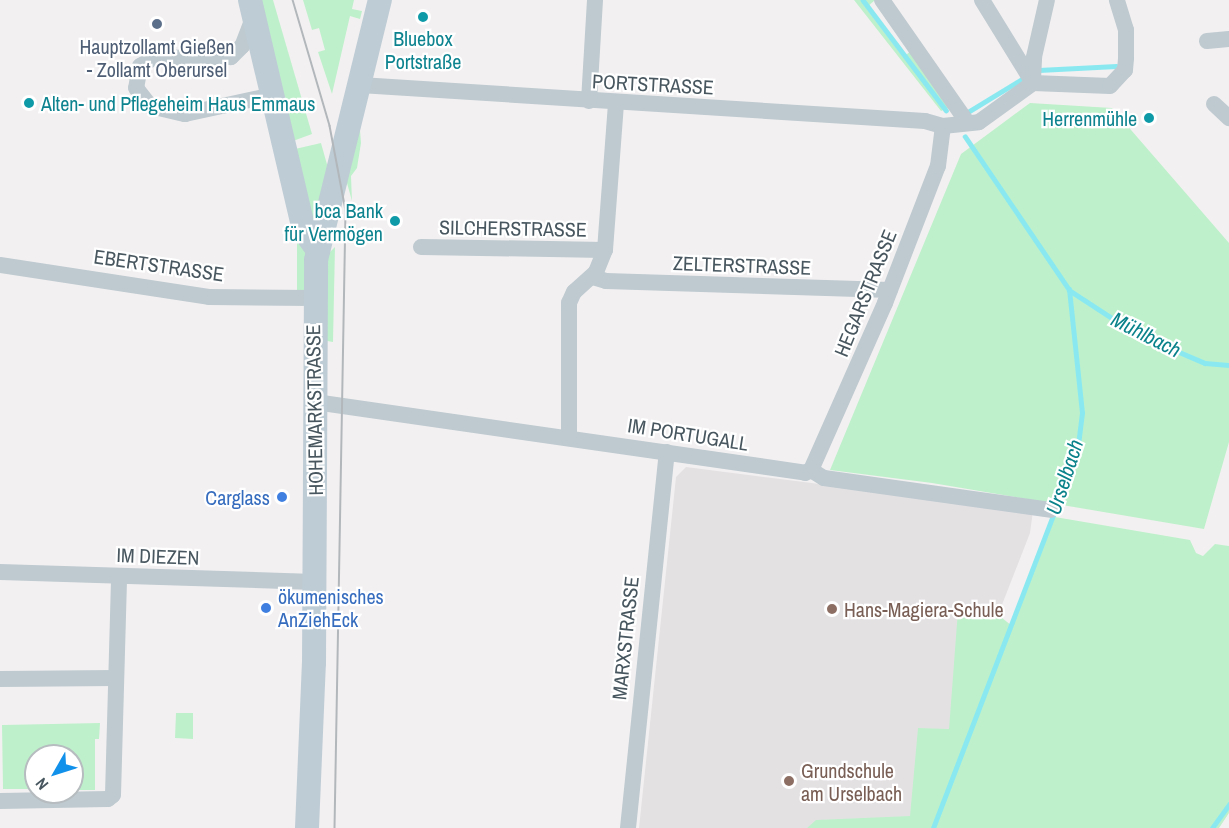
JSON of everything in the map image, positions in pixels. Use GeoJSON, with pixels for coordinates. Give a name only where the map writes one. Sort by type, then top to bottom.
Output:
{"type":"FeatureCollection","features":[{"type":"Feature","properties":{"kind":"street","name":"HOHEMARKSTRASSE"},"geometry":{"type":"LineString","coordinates":[[307,828],[315,582],[313,298],[318,249],[380,0]]}},
{"type":"Feature","properties":{"kind":"street"},"geometry":{"type":"LineString","coordinates":[[589,101],[595,0]]}},
{"type":"Feature","properties":{"kind":"street"},"geometry":{"type":"LineString","coordinates":[[882,0],[967,122]]}},
{"type":"Feature","properties":{"kind":"street"},"geometry":{"type":"LineString","coordinates":[[982,0],[1033,83]]}},
{"type":"Feature","properties":{"kind":"street"},"geometry":{"type":"LineString","coordinates":[[1033,83],[1034,57],[1047,0]]}},
{"type":"Feature","properties":{"kind":"street"},"geometry":{"type":"LineString","coordinates":[[943,126],[979,122],[1033,83],[1110,86],[1126,64],[1126,30],[1117,0]]}},
{"type":"Feature","properties":{"kind":"street"},"geometry":{"type":"LineString","coordinates":[[252,7],[304,231],[318,249]]}},
{"type":"Feature","properties":{"kind":"street"},"geometry":{"type":"LineString","coordinates":[[252,7],[242,45],[231,57],[153,58],[140,66],[136,88],[150,106],[185,114],[273,95]]}},
{"type":"Feature","properties":{"kind":"street"},"geometry":{"type":"LineString","coordinates":[[1208,41],[1229,39]]}},
{"type":"Feature","properties":{"kind":"street","name":"PORTSTRASSE"},"geometry":{"type":"LineString","coordinates":[[360,85],[925,121],[943,126]]}},
{"type":"Feature","properties":{"kind":"street","name":"SILCHERSTRASSE"},"geometry":{"type":"LineString","coordinates":[[569,437],[569,303],[574,292],[592,277],[604,250],[616,103]]}},
{"type":"Feature","properties":{"kind":"street"},"geometry":{"type":"LineString","coordinates":[[1214,104],[1229,118]]}},
{"type":"Feature","properties":{"kind":"street","name":"HEGARSTRASSE"},"geometry":{"type":"LineString","coordinates":[[812,470],[890,291],[938,165],[943,126]]}},
{"type":"Feature","properties":{"kind":"street","name":"SILCHERSTRASSE"},"geometry":{"type":"LineString","coordinates":[[421,247],[604,250]]}},
{"type":"Feature","properties":{"kind":"street","name":"EBERTSTRASSE"},"geometry":{"type":"LineString","coordinates":[[0,265],[209,297],[313,298]]}},
{"type":"Feature","properties":{"kind":"street","name":"ZELTERSTRASSE"},"geometry":{"type":"LineString","coordinates":[[592,277],[606,281],[890,291]]}},
{"type":"Feature","properties":{"kind":"street","name":"IM PORTUGALL"},"geometry":{"type":"LineString","coordinates":[[315,402],[666,452],[812,470],[824,478],[1051,510]]}},
{"type":"Feature","properties":{"kind":"street","name":"MARXSTRASSE"},"geometry":{"type":"LineString","coordinates":[[628,828],[666,452]]}},
{"type":"Feature","properties":{"kind":"street","name":"IM DIEZEN"},"geometry":{"type":"LineString","coordinates":[[0,572],[315,582]]}},
{"type":"Feature","properties":{"kind":"street"},"geometry":{"type":"LineString","coordinates":[[0,801],[108,800],[113,795],[119,576]]}},
{"type":"Feature","properties":{"kind":"street"},"geometry":{"type":"LineString","coordinates":[[0,679],[116,678]]}},
{"type":"Feature","properties":{"kind":"shaded area","name":"Hans-Magiera-Schule"},"geometry":{"type":"Polygon","coordinates":[[[686,467],[1033,511],[1030,533],[915,828],[639,828],[676,477],[686,467]]]}},
{"type":"Feature","properties":{"kind":"green space"},"geometry":{"type":"Polygon","coordinates":[[[258,0],[273,0],[312,134],[293,141],[258,0]]]}},
{"type":"Feature","properties":{"kind":"green space"},"geometry":{"type":"Polygon","coordinates":[[[303,0],[354,0],[352,9],[362,11],[360,19],[350,16],[332,94],[318,52],[325,50],[319,28],[312,30],[303,0]]]}},
{"type":"Feature","properties":{"kind":"green space"},"geometry":{"type":"Polygon","coordinates":[[[854,0],[875,0],[866,8],[903,57],[911,51],[950,107],[941,111],[854,0]]]}},
{"type":"Feature","properties":{"kind":"green space"},"geometry":{"type":"Polygon","coordinates":[[[1030,103],[1112,108],[1229,243],[1229,442],[1204,529],[932,483],[830,470],[961,154],[1030,103]]]}},
{"type":"Feature","properties":{"kind":"green space"},"geometry":{"type":"Polygon","coordinates":[[[356,129],[360,130],[361,143],[357,168],[351,176],[352,201],[345,176],[356,129]]]}},
{"type":"Feature","properties":{"kind":"green space"},"geometry":{"type":"Polygon","coordinates":[[[321,143],[328,168],[315,220],[311,218],[295,149],[321,143]]]}},
{"type":"Feature","properties":{"kind":"green space"},"geometry":{"type":"Polygon","coordinates":[[[297,236],[310,252],[306,291],[297,291],[297,236]]]}},
{"type":"Feature","properties":{"kind":"green space"},"geometry":{"type":"Polygon","coordinates":[[[335,247],[333,342],[321,340],[325,257],[335,247]]]}},
{"type":"Feature","properties":{"kind":"green space"},"geometry":{"type":"Polygon","coordinates":[[[1055,517],[1190,540],[1196,553],[1203,556],[1215,544],[1229,546],[1229,813],[1219,828],[807,828],[816,820],[910,816],[918,728],[949,729],[958,610],[996,613],[1012,626],[1055,517]]]}},
{"type":"Feature","properties":{"kind":"green space"},"geometry":{"type":"Polygon","coordinates":[[[176,713],[193,713],[193,739],[175,738],[176,713]]]}},
{"type":"Feature","properties":{"kind":"green space"},"geometry":{"type":"Polygon","coordinates":[[[100,723],[99,739],[95,739],[95,790],[84,790],[84,744],[24,744],[24,789],[3,789],[2,725],[100,723]]]}},
{"type":"Feature","properties":{"kind":"waterway","name":"Urselbach"},"geometry":{"type":"LineString","coordinates":[[863,0],[946,110]]}},
{"type":"Feature","properties":{"kind":"waterway","name":"Mühlbach"},"geometry":{"type":"LineString","coordinates":[[1039,70],[1116,66]]}},
{"type":"Feature","properties":{"kind":"waterway","name":"Mühlbach"},"geometry":{"type":"LineString","coordinates":[[968,112],[1022,79]]}},
{"type":"Feature","properties":{"kind":"waterway","name":"Urselbach"},"geometry":{"type":"LineString","coordinates":[[933,828],[1077,453],[1082,413],[1069,290],[965,137]]}},
{"type":"Feature","properties":{"kind":"waterway","name":"Mühlbach"},"geometry":{"type":"LineString","coordinates":[[1069,290],[1135,333],[1205,363],[1229,365]]}},
{"type":"Feature","properties":{"kind":"waterway","name":"Mühlbach"},"geometry":{"type":"LineString","coordinates":[[1212,828],[1229,805]]}},
{"type":"Feature","properties":{"kind":"tram line"},"geometry":{"type":"LineString","coordinates":[[293,0],[330,126],[346,211],[335,828]]}},
{"type":"Feature","properties":{"kind":"place","name":"Bluebox Portstraße"},"geometry":{"type":"Point","coordinates":[423,17]}},
{"type":"Feature","properties":{"kind":"place","name":"Hauptzollamt Gießen - Zollamt Oberursel"},"geometry":{"type":"Point","coordinates":[157,24]}},
{"type":"Feature","properties":{"kind":"place","name":"Alten- und Pflegeheim Haus Emmaus"},"geometry":{"type":"Point","coordinates":[29,103]}},
{"type":"Feature","properties":{"kind":"place","name":"Herrenmühle"},"geometry":{"type":"Point","coordinates":[1149,118]}},
{"type":"Feature","properties":{"kind":"place","name":"bca Bank für Vermögen"},"geometry":{"type":"Point","coordinates":[395,221]}},
{"type":"Feature","properties":{"kind":"place","name":"Carglass"},"geometry":{"type":"Point","coordinates":[282,497]}},
{"type":"Feature","properties":{"kind":"place","name":"ökumenisches AnZiehEck"},"geometry":{"type":"Point","coordinates":[266,608]}},
{"type":"Feature","properties":{"kind":"place","name":"Hans-Magiera-Schule"},"geometry":{"type":"Point","coordinates":[832,609]}},
{"type":"Feature","properties":{"kind":"place","name":"Grundschule am Urselbach"},"geometry":{"type":"Point","coordinates":[789,781]}}]}
